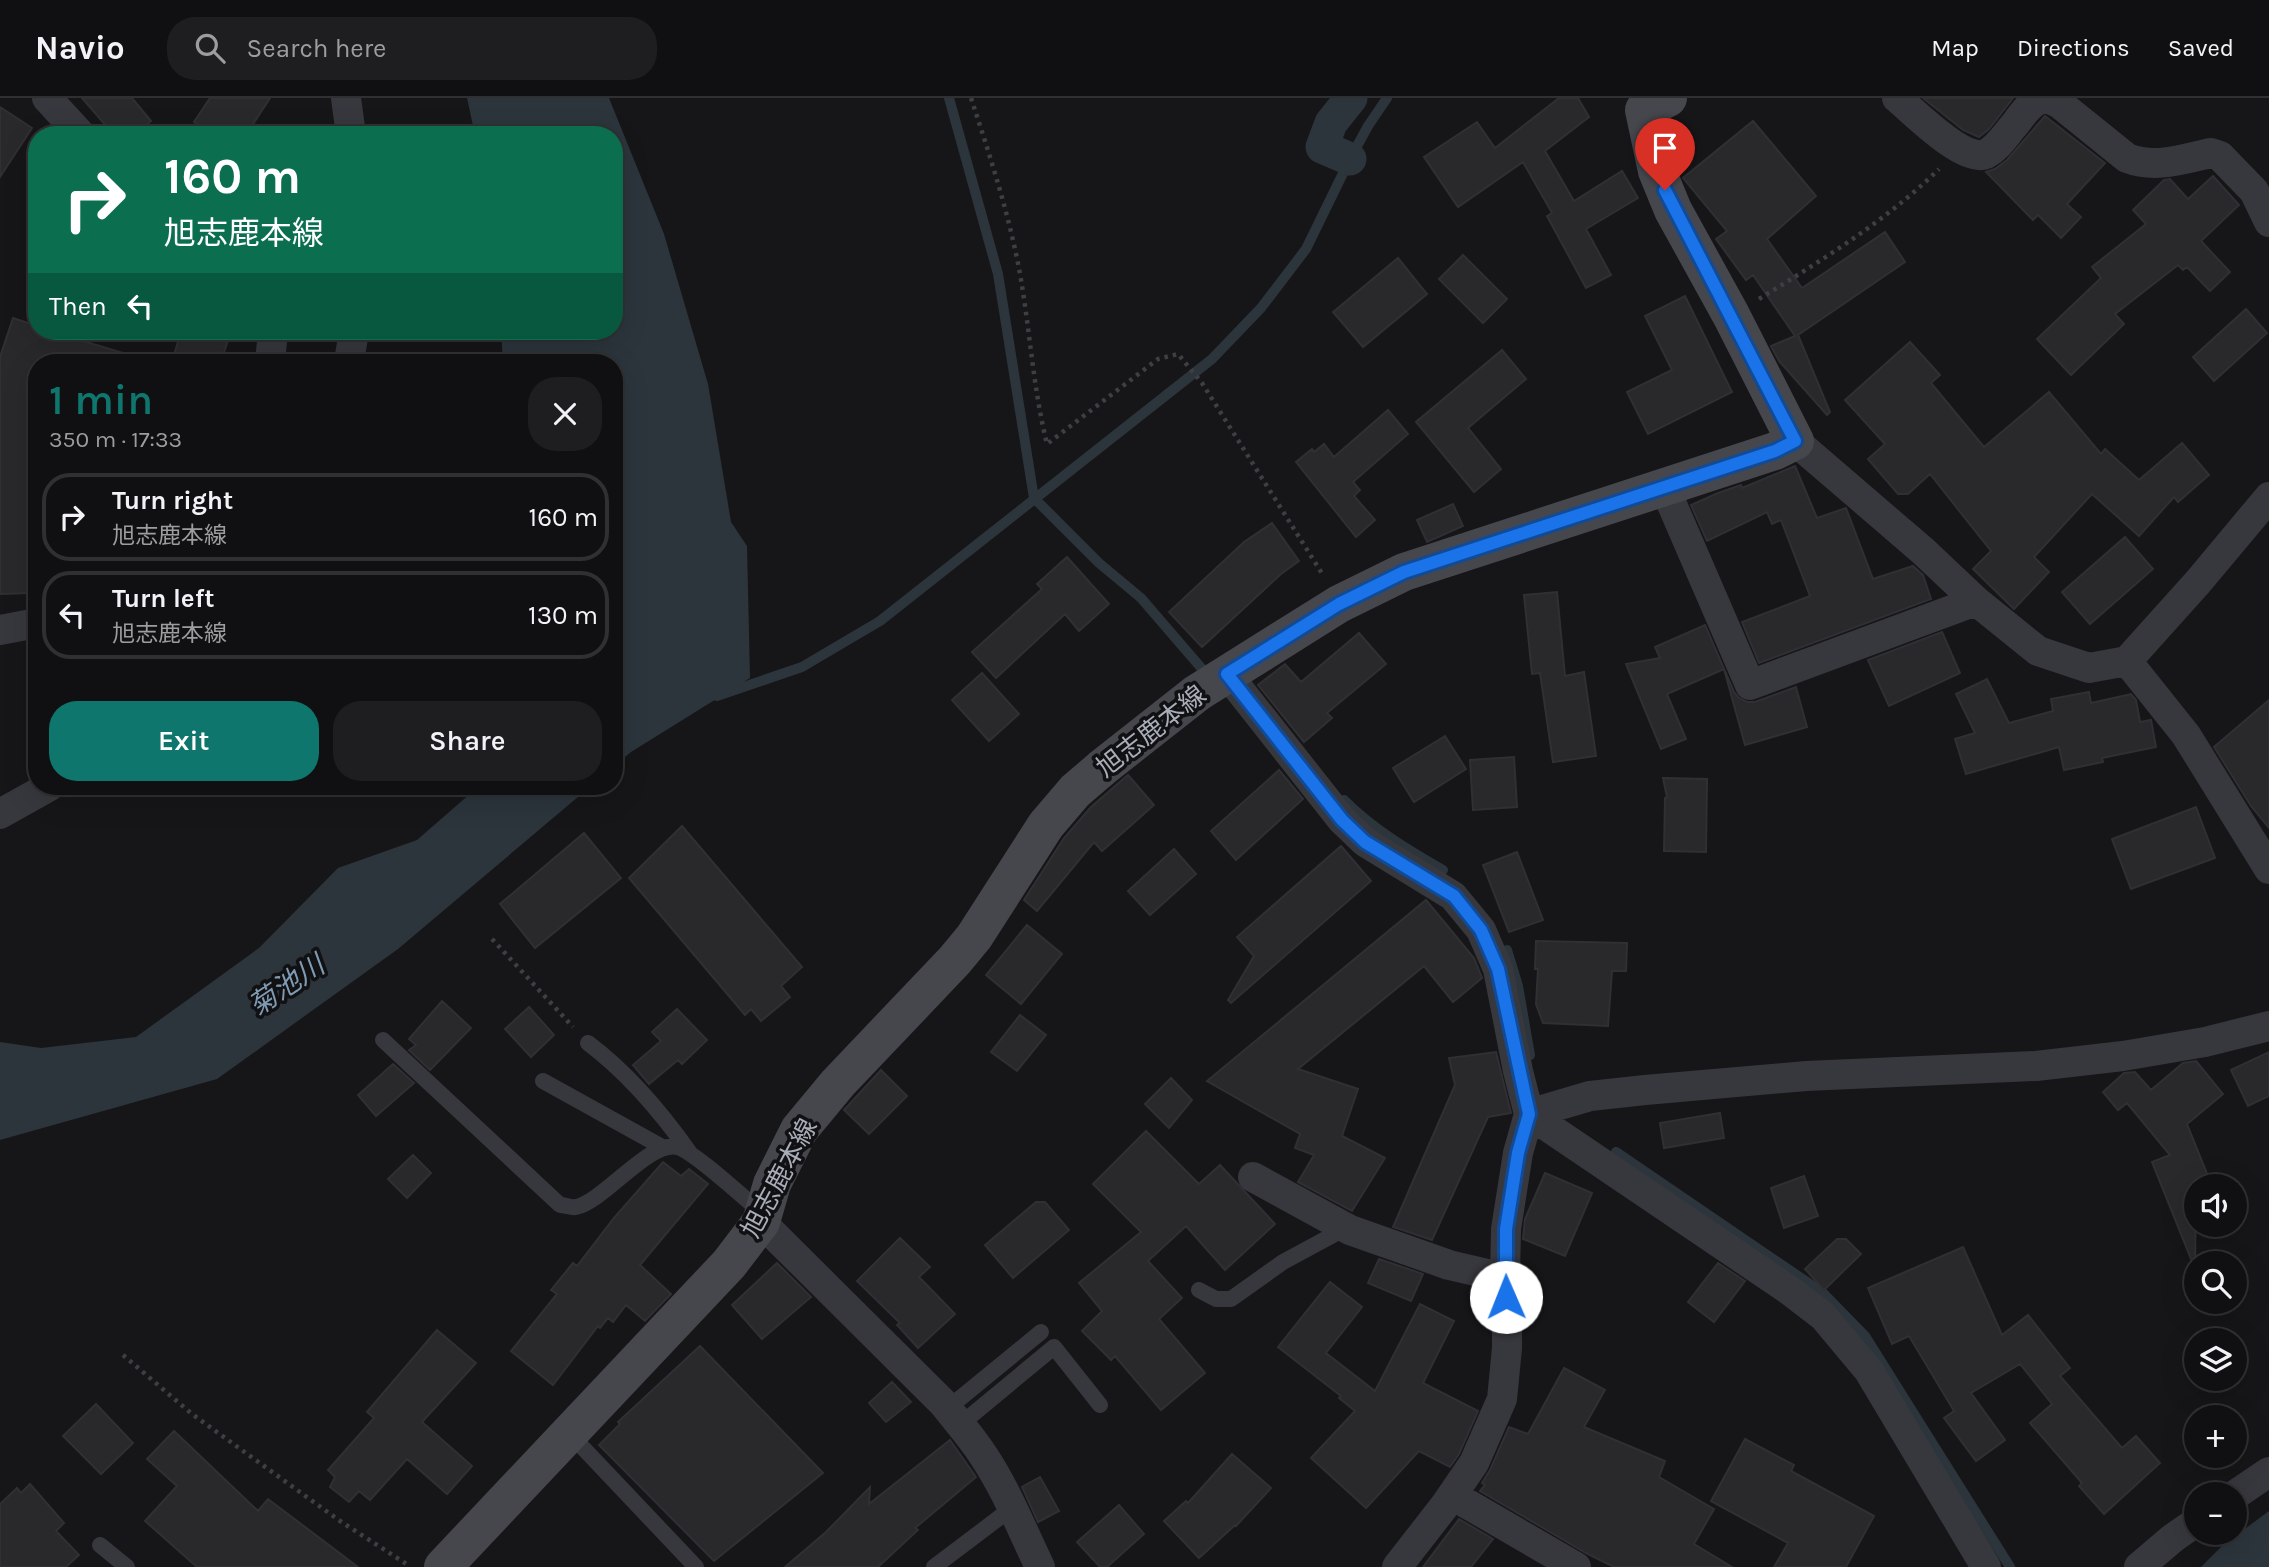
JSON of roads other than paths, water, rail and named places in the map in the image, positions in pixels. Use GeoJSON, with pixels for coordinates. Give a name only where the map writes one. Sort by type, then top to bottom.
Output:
{"type":"FeatureCollection","features":[{"type":"Feature","properties":{"kind":"main road"},"geometry":{"type":"LineString","coordinates":[[1649,102],[1657,171],[1674,210],[1795,441]]}},
{"type":"Feature","properties":{"kind":"main road","name":"旭志鹿本線"},"geometry":{"type":"LineString","coordinates":[[443,1567],[729,1264],[762,1219],[772,1184],[799,1130],[838,1083],[956,960],[974,937],[1046,825],[1102,767],[1197,693],[1339,604],[1404,572],[1775,451],[1795,441]]}},
{"type":"Feature","properties":{"kind":"street"},"geometry":{"type":"LineString","coordinates":[[47,98],[73,126]]}},
{"type":"Feature","properties":{"kind":"street"},"geometry":{"type":"LineString","coordinates":[[346,98],[350,126]]}},
{"type":"Feature","properties":{"kind":"street"},"geometry":{"type":"LineString","coordinates":[[1897,98],[1959,149],[1973,156],[1984,155],[2000,144],[2037,100],[2045,98],[2060,104],[2127,158],[2137,162],[2159,164],[2211,153],[2220,156],[2254,191],[2269,222]]}},
{"type":"Feature","properties":{"kind":"street"},"geometry":{"type":"LineString","coordinates":[[1795,441],[1923,551],[1976,601],[2038,651],[2089,668],[2127,661],[2269,497]]}},
{"type":"Feature","properties":{"kind":"street"},"geometry":{"type":"LineString","coordinates":[[1664,486],[1750,685],[1976,601]]}},
{"type":"Feature","properties":{"kind":"street"},"geometry":{"type":"LineString","coordinates":[[0,630],[28,625]]}},
{"type":"Feature","properties":{"kind":"street"},"geometry":{"type":"LineString","coordinates":[[2127,661],[2186,735],[2269,869]]}},
{"type":"Feature","properties":{"kind":"street"},"geometry":{"type":"LineString","coordinates":[[1227,674],[1342,820],[1365,842],[1454,896],[1481,930],[1498,969],[1529,1114],[1518,1153],[1506,1229],[1504,1278],[1507,1326],[1502,1399],[1474,1463],[1397,1567]]}},
{"type":"Feature","properties":{"kind":"street"},"geometry":{"type":"LineString","coordinates":[[0,814],[34,795]]}},
{"type":"Feature","properties":{"kind":"street"},"geometry":{"type":"LineString","coordinates":[[1529,1114],[1590,1096],[1645,1090],[1806,1076],[2036,1066],[2123,1056],[2205,1042],[2269,1027]]}},
{"type":"Feature","properties":{"kind":"street"},"geometry":{"type":"LineString","coordinates":[[1529,1114],[1789,1290],[1823,1316],[1869,1371],[1986,1567]]}},
{"type":"Feature","properties":{"kind":"street"},"geometry":{"type":"LineString","coordinates":[[1253,1177],[1346,1228],[1449,1265],[1504,1278]]}},
{"type":"Feature","properties":{"kind":"street"},"geometry":{"type":"LineString","coordinates":[[762,1219],[954,1416],[983,1455],[1040,1567]]}},
{"type":"Feature","properties":{"kind":"street"},"geometry":{"type":"LineString","coordinates":[[2247,1487],[2269,1472]]}},
{"type":"Feature","properties":{"kind":"street"},"geometry":{"type":"LineString","coordinates":[[1452,1495],[1576,1567]]}},
{"type":"Feature","properties":{"kind":"street"},"geometry":{"type":"LineString","coordinates":[[2139,1567],[2184,1530]]}},
{"type":"Feature","properties":{"kind":"lane"},"geometry":{"type":"LineString","coordinates":[[383,1040],[560,1205],[575,1207],[591,1200],[664,1148],[677,1147],[692,1155]]}},
{"type":"Feature","properties":{"kind":"lane"},"geometry":{"type":"LineString","coordinates":[[588,1043],[609,1059],[662,1113],[692,1155],[762,1219]]}},
{"type":"Feature","properties":{"kind":"lane"},"geometry":{"type":"LineString","coordinates":[[543,1081],[664,1148]]}},
{"type":"Feature","properties":{"kind":"lane"},"geometry":{"type":"LineString","coordinates":[[1199,1290],[1216,1299],[1231,1299],[1283,1262],[1346,1228]]}},
{"type":"Feature","properties":{"kind":"lane"},"geometry":{"type":"LineString","coordinates":[[954,1416],[1041,1332]]}},
{"type":"Feature","properties":{"kind":"lane"},"geometry":{"type":"LineString","coordinates":[[954,1416],[1054,1347],[1100,1405]]}},
{"type":"Feature","properties":{"kind":"lane"},"geometry":{"type":"LineString","coordinates":[[569,1433],[696,1567]]}},
{"type":"Feature","properties":{"kind":"lane"},"geometry":{"type":"LineString","coordinates":[[934,1567],[1012,1508]]}},
{"type":"Feature","properties":{"kind":"lane"},"geometry":{"type":"LineString","coordinates":[[100,1545],[127,1567]]}},
{"type":"Feature","properties":{"kind":"water"},"geometry":{"type":"Polygon","coordinates":[[[467,98],[609,98],[620,126],[473,126],[467,98]]]}},
{"type":"Feature","properties":{"kind":"water"},"geometry":{"type":"Polygon","coordinates":[[[623,133],[664,234],[708,384],[731,522],[747,546],[750,678],[623,759],[623,354],[502,354],[502,340],[623,340],[623,133]]]}},
{"type":"Feature","properties":{"kind":"water","name":"菊池川"},"geometry":{"type":"Polygon","coordinates":[[[469,795],[580,795],[398,949],[217,1079],[0,1140],[0,1042],[41,1048],[136,1037],[259,948],[338,868],[417,840],[469,795]]]}},
{"type":"Feature","properties":{"kind":"water"},"geometry":{"type":"Polygon","coordinates":[[[2269,1511],[2269,1567],[2201,1567],[2223,1545],[2247,1545],[2247,1527],[2269,1511]]]}},
{"type":"Feature","properties":{"kind":"waterway"},"geometry":{"type":"LineString","coordinates":[[949,98],[998,274],[1034,498],[1099,563],[1141,598],[1203,670]]}},
{"type":"Feature","properties":{"kind":"waterway"},"geometry":{"type":"LineString","coordinates":[[1350,159],[1322,147],[1331,123],[1351,98]]}},
{"type":"Feature","properties":{"kind":"waterway"},"geometry":{"type":"LineString","coordinates":[[717,696],[802,667],[880,621],[1212,359],[1261,308],[1306,249],[1350,159],[1387,98]]}},
{"type":"Feature","properties":{"kind":"waterway"},"geometry":{"type":"LineString","coordinates":[[1344,800],[1379,830],[1443,870]]}},
{"type":"Feature","properties":{"kind":"waterway"},"geometry":{"type":"LineString","coordinates":[[1507,950],[1518,986],[1530,1055]]}},
{"type":"Feature","properties":{"kind":"waterway"},"geometry":{"type":"LineString","coordinates":[[1616,1152],[1823,1293],[1865,1336],[2010,1567]]}}]}
